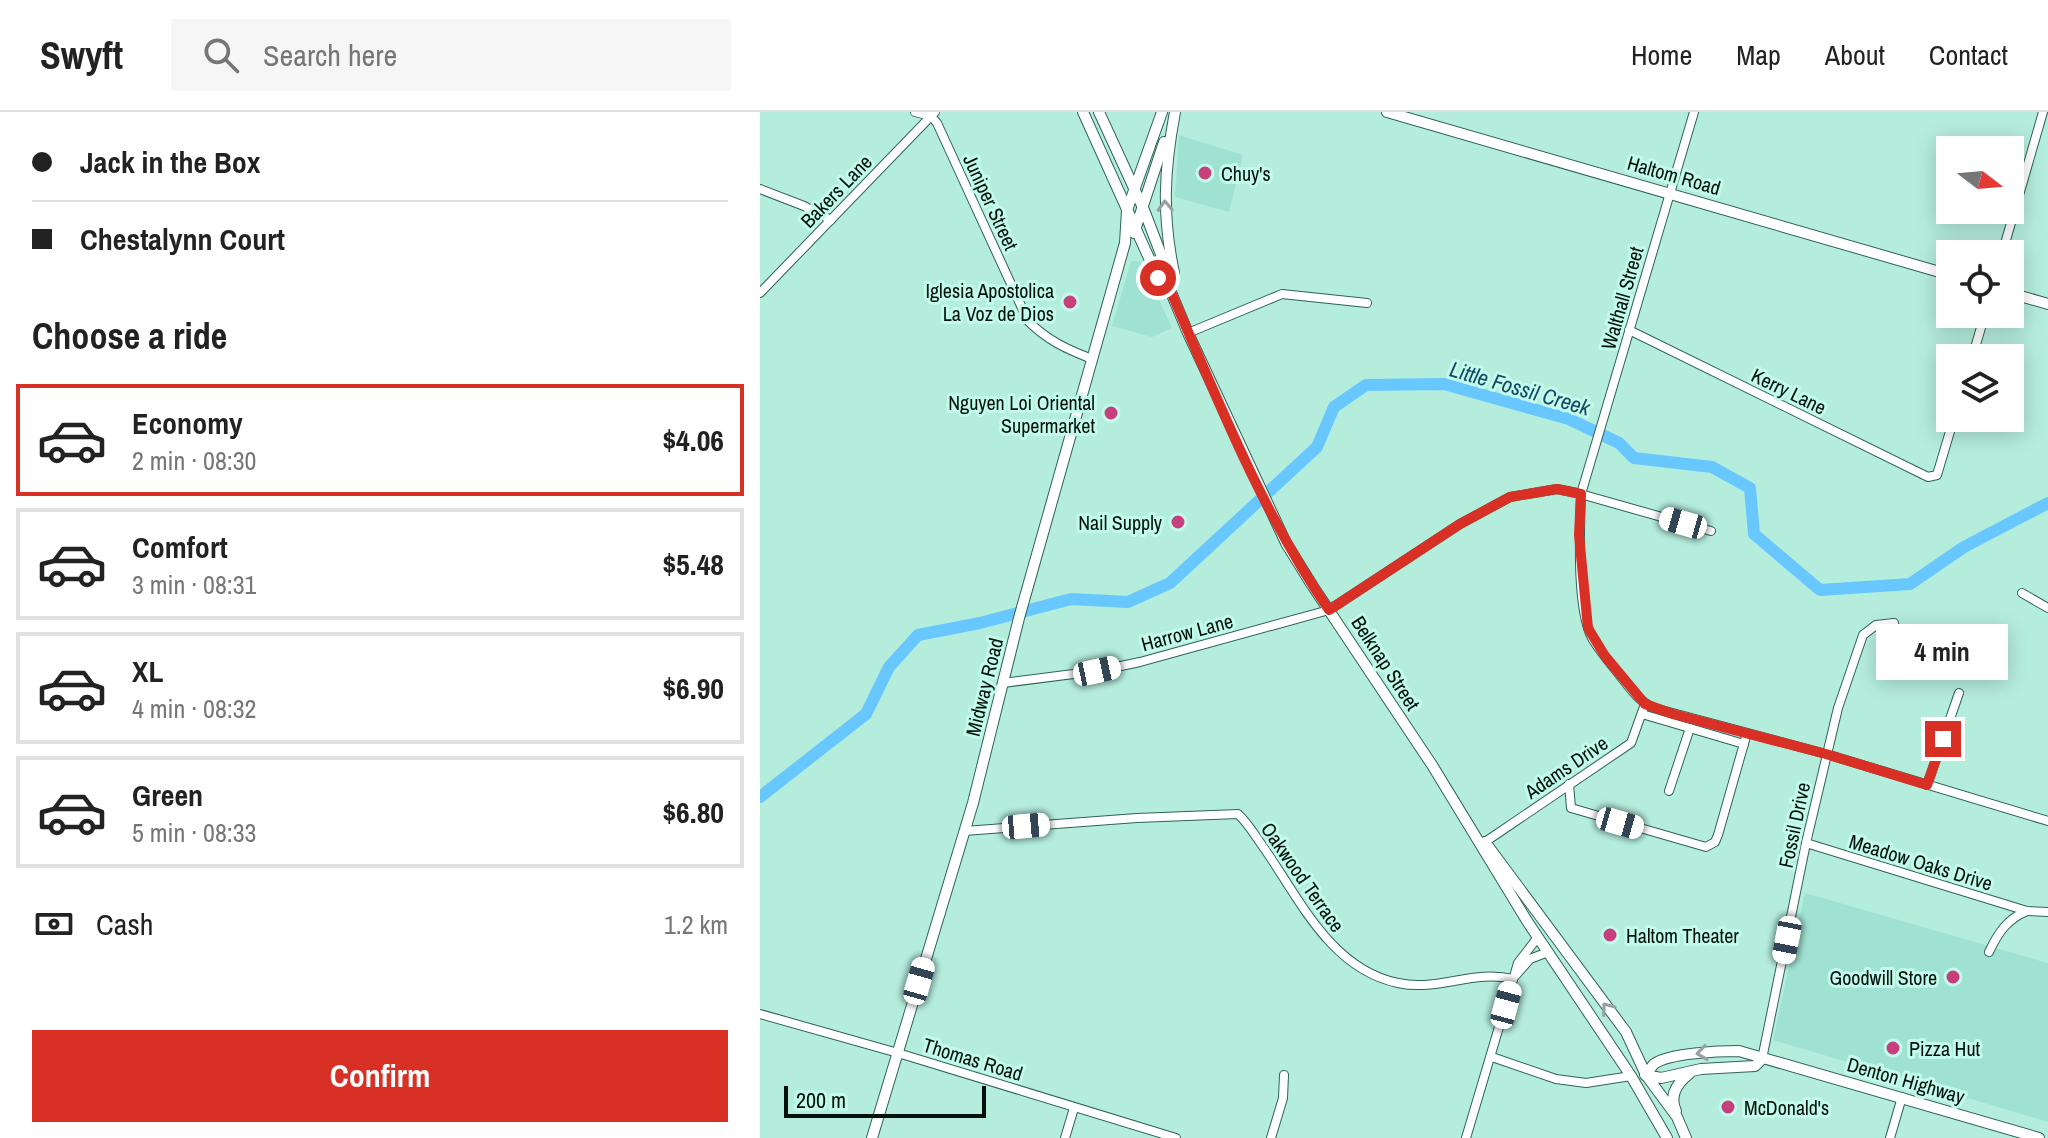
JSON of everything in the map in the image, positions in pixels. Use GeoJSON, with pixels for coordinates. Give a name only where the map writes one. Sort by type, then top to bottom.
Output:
{"type":"FeatureCollection","features":[{"type":"Feature","properties":{"kind":"main road","name":"Belknap Street"},"geometry":{"type":"LineString","coordinates":[[1083,112],[1158,278],[1168,285]]}},
{"type":"Feature","properties":{"kind":"main road","name":"Belknap Street"},"geometry":{"type":"LineString","coordinates":[[1099,112],[1144,210],[1167,270],[1168,285],[1188,333],[1286,543],[1453,799],[1538,937],[1631,1076],[1667,1138]]}},
{"type":"Feature","properties":{"kind":"main road"},"geometry":{"type":"LineString","coordinates":[[1127,210],[1162,112]]}},
{"type":"Feature","properties":{"kind":"main road"},"geometry":{"type":"LineString","coordinates":[[1137,230],[1175,112]]}},
{"type":"Feature","properties":{"kind":"main road"},"geometry":{"type":"LineString","coordinates":[[1175,112],[1166,163],[1164,202],[1179,311]]}},
{"type":"Feature","properties":{"kind":"main road","name":"Haltom Road"},"geometry":{"type":"LineString","coordinates":[[1387,112],[1936,271]]}},
{"type":"Feature","properties":{"kind":"main road"},"geometry":{"type":"LineString","coordinates":[[1147,155],[1161,154]]}},
{"type":"Feature","properties":{"kind":"main road"},"geometry":{"type":"LineString","coordinates":[[1125,169],[1135,172],[1147,155]]}},
{"type":"Feature","properties":{"kind":"main road","name":"Midway Road"},"geometry":{"type":"LineString","coordinates":[[872,1138],[964,831],[1026,594],[1125,243],[1127,210]]}},
{"type":"Feature","properties":{"kind":"main road","name":"Midway Road"},"geometry":{"type":"LineString","coordinates":[[1125,243],[1137,230]]}},
{"type":"Feature","properties":{"kind":"main road"},"geometry":{"type":"LineString","coordinates":[[2024,297],[2048,304]]}},
{"type":"Feature","properties":{"kind":"main road","name":"Belknap Street"},"geometry":{"type":"LineString","coordinates":[[1453,799],[1626,1032],[1646,1075],[1677,1117],[1686,1138]]}},
{"type":"Feature","properties":{"kind":"main road","name":"Denton Highway"},"geometry":{"type":"LineString","coordinates":[[1646,1075],[1655,1063],[1704,1052],[1739,1051],[2039,1138]]}},
{"type":"Feature","properties":{"kind":"main road","name":"Denton Highway"},"geometry":{"type":"LineString","coordinates":[[1631,1076],[1661,1078],[1733,1065],[1755,1066],[1762,1059]]}},
{"type":"Feature","properties":{"kind":"main road"},"geometry":{"type":"LineString","coordinates":[[1677,1117],[1672,1104],[1675,1089],[1693,1071]]}},
{"type":"Feature","properties":{"kind":"street"},"geometry":{"type":"LineString","coordinates":[[915,112],[933,114]]}},
{"type":"Feature","properties":{"kind":"street","name":"Walthall Street"},"geometry":{"type":"LineString","coordinates":[[1645,704],[1605,656],[1588,628],[1579,535],[1581,494],[1694,112]]}},
{"type":"Feature","properties":{"kind":"street"},"geometry":{"type":"LineString","coordinates":[[2006,240],[2043,112]]}},
{"type":"Feature","properties":{"kind":"street","name":"Bakers Lane"},"geometry":{"type":"LineString","coordinates":[[760,293],[933,114]]}},
{"type":"Feature","properties":{"kind":"street","name":"Juniper Street"},"geometry":{"type":"LineString","coordinates":[[933,114],[1028,321],[1053,343],[1092,359]]}},
{"type":"Feature","properties":{"kind":"street"},"geometry":{"type":"LineString","coordinates":[[760,189],[831,220]]}},
{"type":"Feature","properties":{"kind":"street"},"geometry":{"type":"LineString","coordinates":[[1188,333],[1282,294],[1367,303]]}},
{"type":"Feature","properties":{"kind":"street","name":"Kerry Lane"},"geometry":{"type":"LineString","coordinates":[[1629,330],[1928,477],[1936,477],[1950,432]]}},
{"type":"Feature","properties":{"kind":"street","name":"Harrow Lane"},"geometry":{"type":"LineString","coordinates":[[1003,683],[1140,662],[1329,610],[1460,524],[1510,497],[1557,489],[1711,531]]}},
{"type":"Feature","properties":{"kind":"street"},"geometry":{"type":"LineString","coordinates":[[2022,593],[2048,608]]}},
{"type":"Feature","properties":{"kind":"street","name":"Fossil Drive"},"geometry":{"type":"LineString","coordinates":[[1762,1059],[1806,843],[1838,708],[1863,635],[1876,625],[1894,623]]}},
{"type":"Feature","properties":{"kind":"street"},"geometry":{"type":"LineString","coordinates":[[1927,785],[1959,693]]}},
{"type":"Feature","properties":{"kind":"street"},"geometry":{"type":"LineString","coordinates":[[1645,704],[1745,739]]}},
{"type":"Feature","properties":{"kind":"street","name":"Adams Drive"},"geometry":{"type":"LineString","coordinates":[[1485,842],[1631,743],[1644,715],[1645,704]]}},
{"type":"Feature","properties":{"kind":"street"},"geometry":{"type":"LineString","coordinates":[[1644,715],[1690,728],[1826,754],[2048,821]]}},
{"type":"Feature","properties":{"kind":"street"},"geometry":{"type":"LineString","coordinates":[[1669,791],[1690,728]]}},
{"type":"Feature","properties":{"kind":"street"},"geometry":{"type":"LineString","coordinates":[[1569,784],[1571,808],[1694,845],[1710,845],[1718,835],[1745,739]]}},
{"type":"Feature","properties":{"kind":"street","name":"Oakwood Terrace"},"geometry":{"type":"LineString","coordinates":[[964,831],[1238,814],[1325,939],[1364,971],[1400,984],[1427,986],[1493,974],[1513,979]]}},
{"type":"Feature","properties":{"kind":"street","name":"Meadow Oaks Drive"},"geometry":{"type":"LineString","coordinates":[[1806,843],[2027,911],[2048,912]]}},
{"type":"Feature","properties":{"kind":"street"},"geometry":{"type":"LineString","coordinates":[[1989,952],[2010,919],[2027,911]]}},
{"type":"Feature","properties":{"kind":"street"},"geometry":{"type":"LineString","coordinates":[[1466,1138],[1518,963],[1538,937]]}},
{"type":"Feature","properties":{"kind":"street"},"geometry":{"type":"LineString","coordinates":[[1513,979],[1530,959],[1548,952]]}},
{"type":"Feature","properties":{"kind":"street","name":"Thomas Road"},"geometry":{"type":"LineString","coordinates":[[760,1014],[1176,1138]]}},
{"type":"Feature","properties":{"kind":"street"},"geometry":{"type":"LineString","coordinates":[[1492,1057],[1556,1079],[1586,1083],[1631,1076]]}},
{"type":"Feature","properties":{"kind":"street"},"geometry":{"type":"LineString","coordinates":[[1271,1138],[1283,1098],[1284,1075]]}},
{"type":"Feature","properties":{"kind":"street"},"geometry":{"type":"LineString","coordinates":[[1890,1138],[1902,1097]]}},
{"type":"Feature","properties":{"kind":"street"},"geometry":{"type":"LineString","coordinates":[[1065,1138],[1074,1108]]}},
{"type":"Feature","properties":{"kind":"shaded area"},"geometry":{"type":"Polygon","coordinates":[[[1179,135],[1243,155],[1229,212],[1175,197],[1179,135]]]}},
{"type":"Feature","properties":{"kind":"shaded area"},"geometry":{"type":"Polygon","coordinates":[[[1131,261],[1141,261],[1172,328],[1152,337],[1112,326],[1131,261]]]}},
{"type":"Feature","properties":{"kind":"shaded area"},"geometry":{"type":"Polygon","coordinates":[[[1805,893],[2048,963],[2048,1122],[1773,1040],[1805,893]]]}},
{"type":"Feature","properties":{"kind":"waterway","name":"Little Fossil Creek"},"geometry":{"type":"LineString","coordinates":[[760,797],[866,714],[889,667],[918,635],[980,623],[1071,599],[1128,602],[1170,583],[1317,447],[1334,407],[1366,385],[1444,384],[1569,419],[1619,443],[1634,458],[1712,467],[1750,488],[1754,534],[1820,590],[1910,584],[1964,547],[2048,503]]}},
{"type":"Feature","properties":{"kind":"place","name":"Chuy's"},"geometry":{"type":"Point","coordinates":[1205,173]}},
{"type":"Feature","properties":{"kind":"place","name":"Iglesia Apostolica La Voz de Dios"},"geometry":{"type":"Point","coordinates":[1070,302]}},
{"type":"Feature","properties":{"kind":"place","name":"Nguyen Loi Oriental Supermarket"},"geometry":{"type":"Point","coordinates":[1111,413]}},
{"type":"Feature","properties":{"kind":"place","name":"Nail Supply"},"geometry":{"type":"Point","coordinates":[1178,522]}},
{"type":"Feature","properties":{"kind":"place","name":"Haltom Theater"},"geometry":{"type":"Point","coordinates":[1610,935]}},
{"type":"Feature","properties":{"kind":"place","name":"Goodwill Store"},"geometry":{"type":"Point","coordinates":[1953,977]}},
{"type":"Feature","properties":{"kind":"place","name":"Pizza Hut"},"geometry":{"type":"Point","coordinates":[1893,1048]}},
{"type":"Feature","properties":{"kind":"place","name":"McDonald's"},"geometry":{"type":"Point","coordinates":[1728,1107]}},
{"type":"Feature","properties":{"kind":"route"},"geometry":{"type":"LineString","coordinates":[[1158,278],[1168,285],[1286,543],[1329,610],[1460,524],[1510,497],[1557,489],[1577,493],[1581,494],[1579,535],[1588,628],[1605,656],[1645,704],[1927,785],[1943,739]]}}]}
